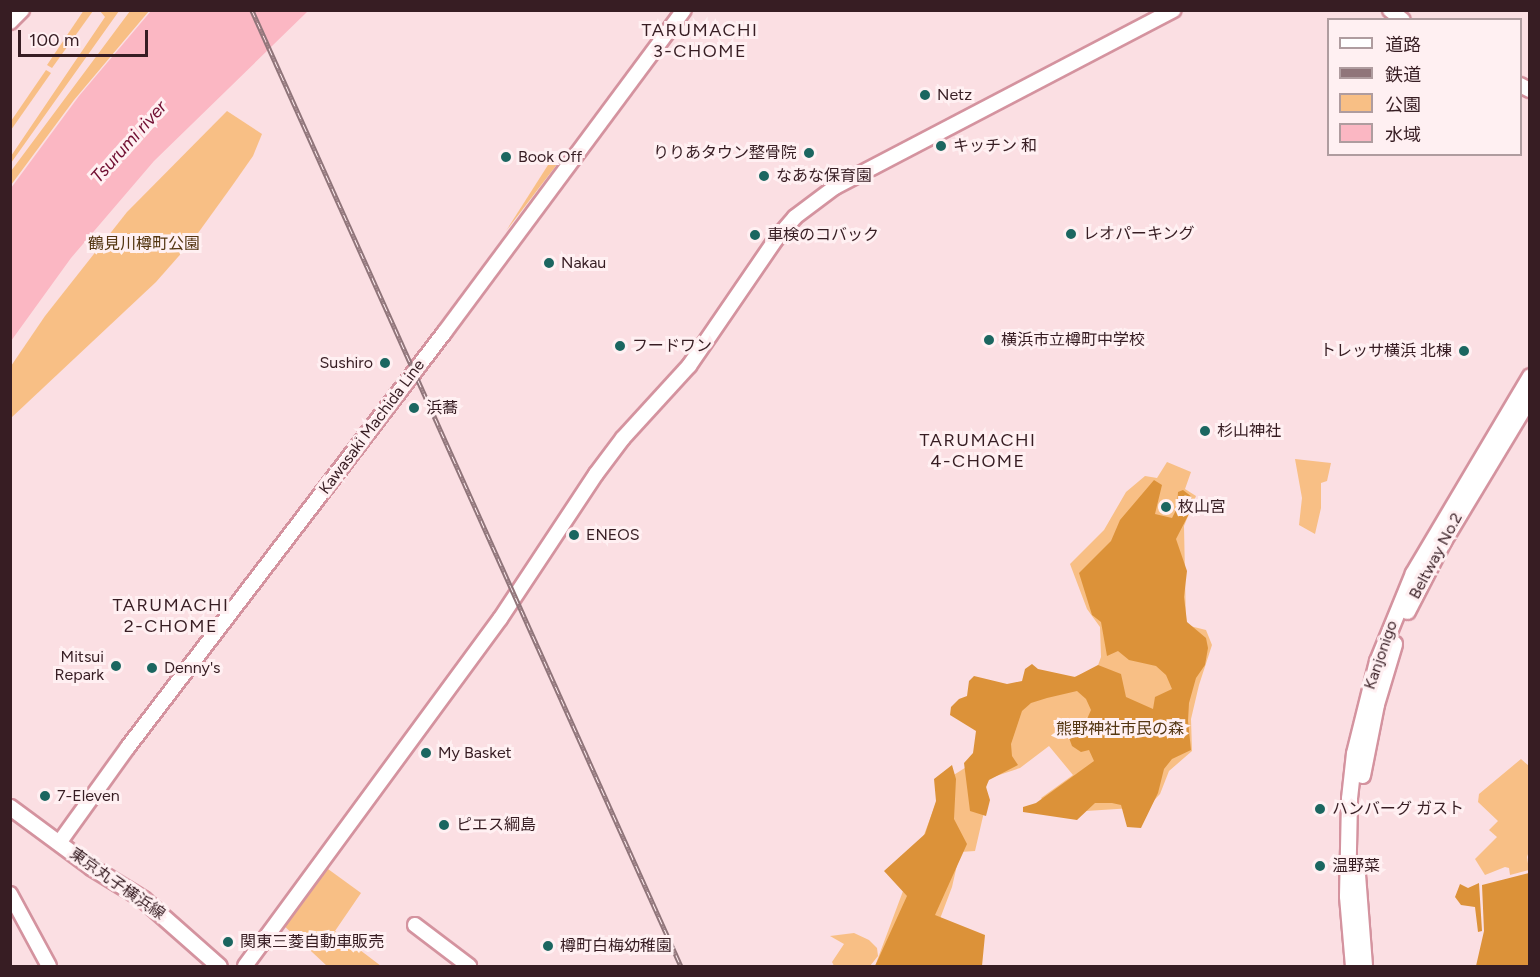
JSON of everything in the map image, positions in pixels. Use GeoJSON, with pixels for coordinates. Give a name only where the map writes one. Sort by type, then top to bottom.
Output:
{"type":"FeatureCollection","features":[{"type":"Feature","properties":{"kind":"main road","name":"Kanjonigo"},"geometry":{"type":"LineString","coordinates":[[1353,966],[1347,896],[1349,798],[1354,753],[1377,661],[1418,564],[1530,376]]}},
{"type":"Feature","properties":{"kind":"main road","name":"Kanjonigo"},"geometry":{"type":"LineString","coordinates":[[1364,966],[1357,886],[1356,834],[1365,756],[1389,655],[1443,541],[1530,397]]}},
{"type":"Feature","properties":{"kind":"main road","name":"東京丸子横浜線"},"geometry":{"type":"LineString","coordinates":[[10,807],[111,880],[143,899],[219,966]]}},
{"type":"Feature","properties":{"kind":"street"},"geometry":{"type":"LineString","coordinates":[[10,22],[22,10]]}},
{"type":"Feature","properties":{"kind":"street","name":"Kawasaki Machida Line"},"geometry":{"type":"LineString","coordinates":[[59,843],[128,747],[416,370],[684,10]]}},
{"type":"Feature","properties":{"kind":"street"},"geometry":{"type":"LineString","coordinates":[[245,966],[500,619],[596,474],[623,438],[689,366],[776,239],[795,217],[835,187],[1173,10]]}},
{"type":"Feature","properties":{"kind":"street"},"geometry":{"type":"LineString","coordinates":[[10,894],[49,966]]}},
{"type":"Feature","properties":{"kind":"street"},"geometry":{"type":"LineString","coordinates":[[414,925],[469,966]]}},
{"type":"Feature","properties":{"kind":"green space"},"geometry":{"type":"Polygon","coordinates":[[[84,10],[93,11],[52,68],[47,65],[84,10]]]}},
{"type":"Feature","properties":{"kind":"green space"},"geometry":{"type":"Polygon","coordinates":[[[100,11],[119,11],[11,163],[11,156],[105,17],[100,11]]]}},
{"type":"Feature","properties":{"kind":"green space"},"geometry":{"type":"Polygon","coordinates":[[[130,11],[149,11],[74,100],[11,185],[11,171],[130,11]]]}},
{"type":"Feature","properties":{"kind":"green space"},"geometry":{"type":"Polygon","coordinates":[[[46,70],[51,73],[11,130],[11,121],[46,70]]]}},
{"type":"Feature","properties":{"kind":"green space","name":"鶴見川樽町公園"},"geometry":{"type":"Polygon","coordinates":[[[227,111],[262,134],[253,156],[232,186],[193,240],[156,282],[11,418],[11,366],[45,316],[127,212],[227,111]]]}},
{"type":"Feature","properties":{"kind":"green space"},"geometry":{"type":"Polygon","coordinates":[[[558,163],[506,231],[548,165],[558,163]]]}},
{"type":"Feature","properties":{"kind":"green space"},"geometry":{"type":"Polygon","coordinates":[[[1295,459],[1331,463],[1327,481],[1321,483],[1321,508],[1315,534],[1299,525],[1302,498],[1295,459]]]}},
{"type":"Feature","properties":{"kind":"green space","name":"熊野神社市民の森"},"geometry":{"type":"Polygon","coordinates":[[[1167,462],[1191,472],[1185,489],[1196,496],[1184,526],[1186,625],[1206,630],[1212,645],[1191,719],[1192,751],[1169,771],[1160,794],[1148,807],[1055,813],[1041,798],[1073,775],[1049,746],[1020,768],[987,779],[984,812],[975,851],[960,852],[952,887],[932,940],[875,966],[940,792],[949,778],[971,764],[988,723],[1069,679],[1097,668],[1101,657],[1100,627],[1087,609],[1070,564],[1104,530],[1126,492],[1145,476],[1157,478],[1167,462]]]}},
{"type":"Feature","properties":{"kind":"green space","name":"熊野神社市民の森"},"geometry":{"type":"Polygon","coordinates":[[[1154,480],[1162,485],[1155,514],[1172,518],[1177,508],[1178,492],[1183,490],[1192,497],[1191,510],[1176,539],[1187,571],[1184,597],[1187,622],[1206,638],[1208,648],[1205,665],[1196,678],[1189,703],[1191,750],[1172,759],[1164,769],[1158,793],[1141,828],[1127,827],[1121,805],[1112,803],[1095,803],[1077,820],[1023,812],[1023,807],[1036,803],[1094,761],[1089,750],[1081,752],[1072,746],[1065,727],[1087,719],[1091,710],[1086,699],[1077,691],[1047,698],[1031,703],[1022,711],[1011,744],[1012,756],[1018,765],[989,780],[986,787],[990,800],[986,816],[970,811],[964,763],[973,753],[976,731],[950,715],[951,707],[959,699],[967,696],[969,681],[974,676],[1007,684],[1022,681],[1025,669],[1032,664],[1038,669],[1075,677],[1098,665],[1121,674],[1126,697],[1153,709],[1155,697],[1172,689],[1166,675],[1156,666],[1129,660],[1118,651],[1107,656],[1101,622],[1092,615],[1079,573],[1111,541],[1120,520],[1154,480]]]}},
{"type":"Feature","properties":{"kind":"green space"},"geometry":{"type":"Polygon","coordinates":[[[1521,759],[1529,766],[1530,848],[1527,857],[1529,870],[1510,875],[1509,868],[1505,867],[1485,875],[1475,859],[1497,837],[1489,830],[1498,821],[1478,802],[1479,794],[1521,759]]]}},
{"type":"Feature","properties":{"kind":"green space"},"geometry":{"type":"Polygon","coordinates":[[[952,765],[956,779],[954,819],[967,844],[935,915],[985,935],[982,966],[875,966],[907,896],[884,871],[925,834],[936,801],[934,779],[952,765]]]}},
{"type":"Feature","properties":{"kind":"green space"},"geometry":{"type":"Polygon","coordinates":[[[328,869],[361,893],[335,931],[381,966],[327,966],[282,924],[328,869]]]}},
{"type":"Feature","properties":{"kind":"green space"},"geometry":{"type":"Polygon","coordinates":[[[1529,873],[1529,966],[1476,966],[1484,931],[1482,885],[1529,873]]]}},
{"type":"Feature","properties":{"kind":"green space"},"geometry":{"type":"Polygon","coordinates":[[[1479,883],[1482,931],[1478,932],[1475,907],[1461,905],[1455,897],[1460,884],[1468,888],[1479,883]]]}},
{"type":"Feature","properties":{"kind":"green space"},"geometry":{"type":"Polygon","coordinates":[[[854,933],[869,940],[877,948],[878,956],[870,966],[834,966],[832,962],[844,944],[830,936],[854,933]]]}},
{"type":"Feature","properties":{"kind":"water","name":"Tsurumi river"},"geometry":{"type":"Polygon","coordinates":[[[151,11],[308,11],[154,161],[71,258],[11,341],[11,188],[79,96],[151,11]]]}},
{"type":"Feature","properties":{"kind":"railway"},"geometry":{"type":"LineString","coordinates":[[252,10],[681,966]]}},
{"type":"Feature","properties":{"kind":"place","name":"Netz"},"geometry":{"type":"Point","coordinates":[925,95]}},
{"type":"Feature","properties":{"kind":"place","name":"キッチン 和"},"geometry":{"type":"Point","coordinates":[941,146]}},
{"type":"Feature","properties":{"kind":"place","name":"りりあタウン整骨院"},"geometry":{"type":"Point","coordinates":[809,153]}},
{"type":"Feature","properties":{"kind":"place","name":"Book Off"},"geometry":{"type":"Point","coordinates":[506,157]}},
{"type":"Feature","properties":{"kind":"place","name":"なあな保育園"},"geometry":{"type":"Point","coordinates":[764,176]}},
{"type":"Feature","properties":{"kind":"place","name":"レオパーキング"},"geometry":{"type":"Point","coordinates":[1071,234]}},
{"type":"Feature","properties":{"kind":"place","name":"車検のコバック"},"geometry":{"type":"Point","coordinates":[755,235]}},
{"type":"Feature","properties":{"kind":"place","name":"Nakau"},"geometry":{"type":"Point","coordinates":[549,263]}},
{"type":"Feature","properties":{"kind":"place","name":"横浜市立樽町中学校"},"geometry":{"type":"Point","coordinates":[989,340]}},
{"type":"Feature","properties":{"kind":"place","name":"フードワン"},"geometry":{"type":"Point","coordinates":[620,346]}},
{"type":"Feature","properties":{"kind":"place","name":"トレッサ横浜 北棟"},"geometry":{"type":"Point","coordinates":[1464,351]}},
{"type":"Feature","properties":{"kind":"place","name":"Sushiro"},"geometry":{"type":"Point","coordinates":[385,363]}},
{"type":"Feature","properties":{"kind":"place","name":"浜蕎"},"geometry":{"type":"Point","coordinates":[414,408]}},
{"type":"Feature","properties":{"kind":"place","name":"杉山神社"},"geometry":{"type":"Point","coordinates":[1205,431]}},
{"type":"Feature","properties":{"kind":"place","name":"枚山宮"},"geometry":{"type":"Point","coordinates":[1166,507]}},
{"type":"Feature","properties":{"kind":"place","name":"ENEOS"},"geometry":{"type":"Point","coordinates":[574,535]}},
{"type":"Feature","properties":{"kind":"place","name":"Mitsui Repark"},"geometry":{"type":"Point","coordinates":[116,666]}},
{"type":"Feature","properties":{"kind":"place","name":"Denny's"},"geometry":{"type":"Point","coordinates":[152,668]}},
{"type":"Feature","properties":{"kind":"place","name":"My Basket"},"geometry":{"type":"Point","coordinates":[426,753]}},
{"type":"Feature","properties":{"kind":"place","name":"7-Eleven"},"geometry":{"type":"Point","coordinates":[45,796]}},
{"type":"Feature","properties":{"kind":"place","name":"ハンバーグ ガスト"},"geometry":{"type":"Point","coordinates":[1320,809]}},
{"type":"Feature","properties":{"kind":"place","name":"ピエス綱島"},"geometry":{"type":"Point","coordinates":[444,825]}},
{"type":"Feature","properties":{"kind":"place","name":"温野菜"},"geometry":{"type":"Point","coordinates":[1320,866]}},
{"type":"Feature","properties":{"kind":"place","name":"関東三菱自動車販売"},"geometry":{"type":"Point","coordinates":[228,942]}},
{"type":"Feature","properties":{"kind":"place","name":"樽町白梅幼稚園"},"geometry":{"type":"Point","coordinates":[548,946]}},
{"type":"Feature","properties":{"kind":"district","name":"TARUMACHI 3-CHOME"},"geometry":{"type":"Point","coordinates":[700,42]}},
{"type":"Feature","properties":{"kind":"district","name":"TARUMACHI 4-CHOME"},"geometry":{"type":"Point","coordinates":[978,451]}},
{"type":"Feature","properties":{"kind":"district","name":"TARUMACHI 2-CHOME"},"geometry":{"type":"Point","coordinates":[171,616]}}]}
